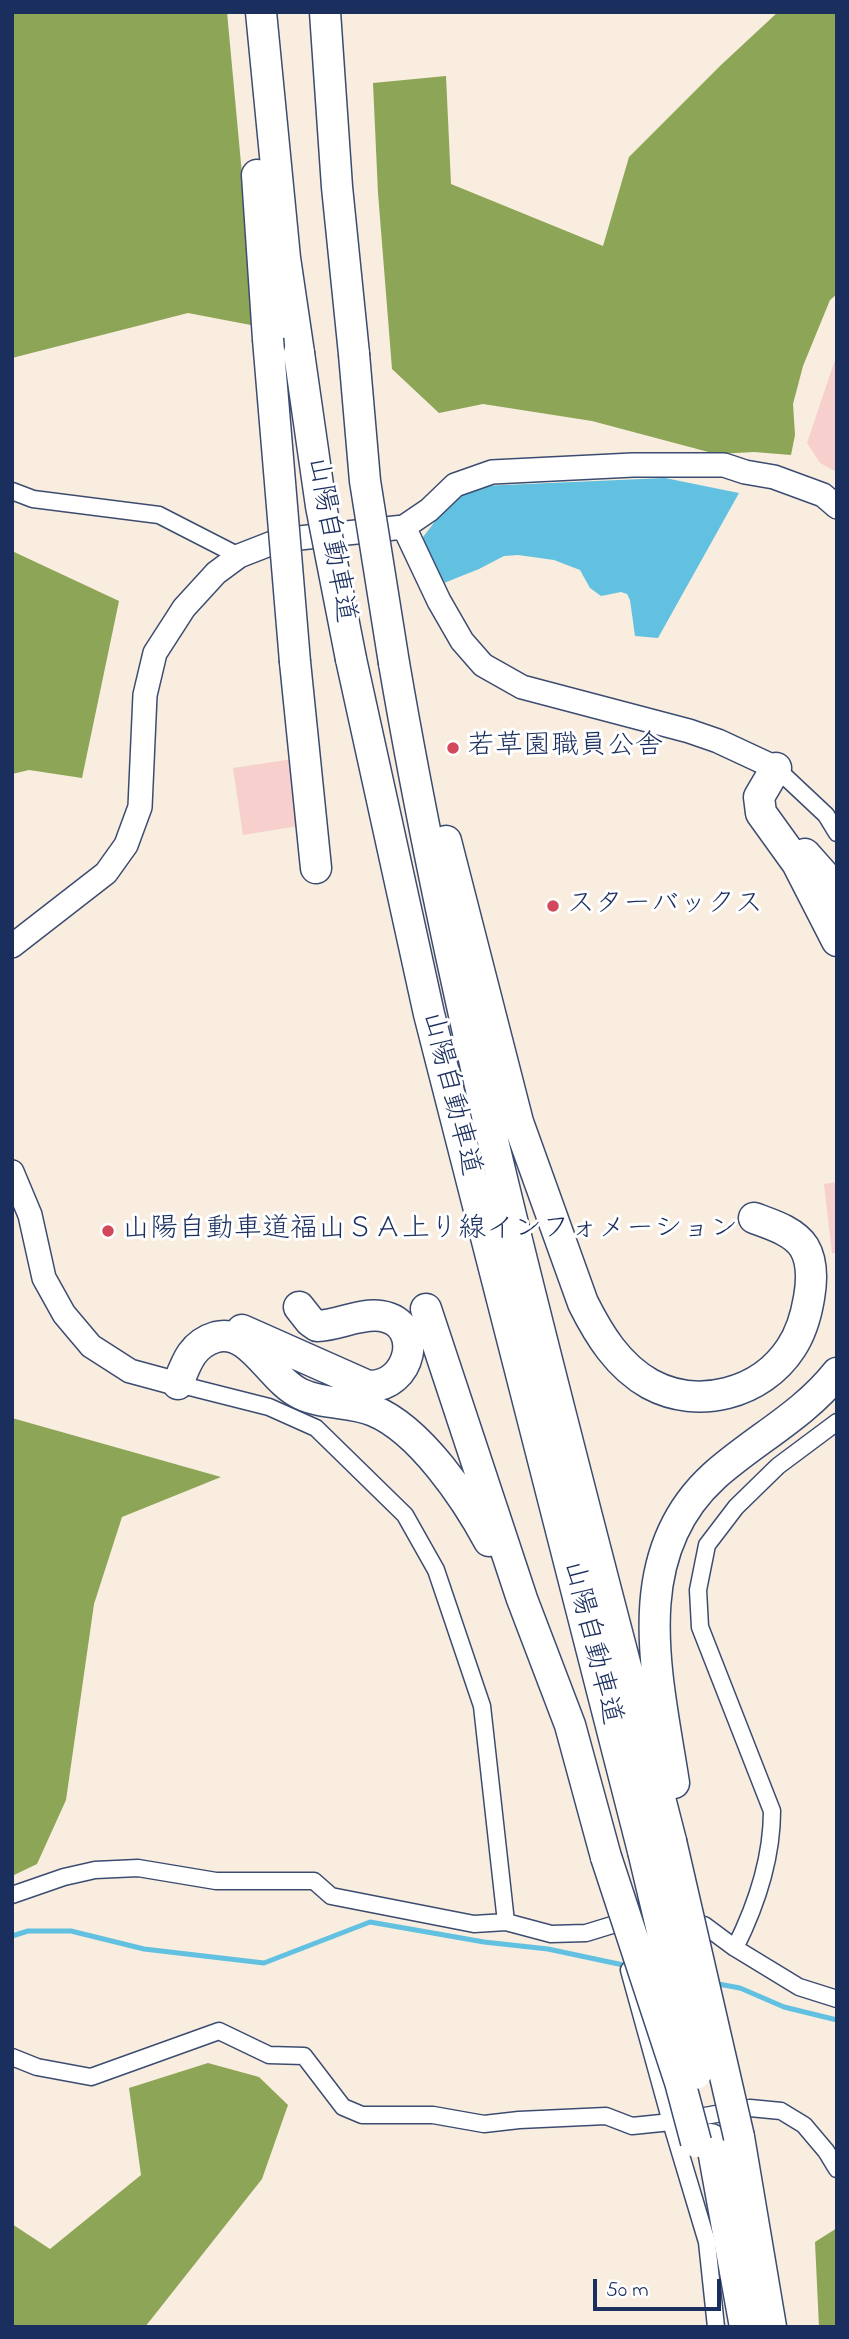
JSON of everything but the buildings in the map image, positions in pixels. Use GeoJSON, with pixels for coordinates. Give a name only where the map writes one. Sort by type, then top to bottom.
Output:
{"type":"FeatureCollection","features":[{"type":"Feature","properties":{"kind":"highway"},"geometry":{"type":"LineString","coordinates":[[246,12],[268,339],[295,662],[316,868]]}},
{"type":"Feature","properties":{"kind":"highway","name":"山陽自動車道"},"geometry":{"type":"LineString","coordinates":[[261,12],[284,244],[299,354],[321,506],[351,659],[445,1078],[715,2139]]}},
{"type":"Feature","properties":{"kind":"highway","name":"山陽自動車道"},"geometry":{"type":"LineString","coordinates":[[325,12],[337,187],[365,481],[417,797],[499,1172],[677,1840],[693,1937],[715,2139],[744,2326]]}},
{"type":"Feature","properties":{"kind":"highway"},"geometry":{"type":"LineString","coordinates":[[394,663],[416,724],[518,1122],[583,1303],[612,1351],[630,1370],[651,1385],[698,1398],[723,1395],[743,1388],[778,1365],[791,1349],[801,1330],[812,1284],[811,1263],[803,1245],[772,1224],[754,1218]]}},
{"type":"Feature","properties":{"kind":"highway"},"geometry":{"type":"LineString","coordinates":[[776,768],[764,793],[769,810],[837,890]]}},
{"type":"Feature","properties":{"kind":"highway"},"geometry":{"type":"LineString","coordinates":[[776,768],[761,789],[761,813],[797,863],[837,941]]}},
{"type":"Feature","properties":{"kind":"highway"},"geometry":{"type":"LineString","coordinates":[[178,1384],[184,1359],[192,1343],[206,1332],[225,1327],[244,1331],[368,1386],[383,1384],[402,1369],[409,1353],[409,1343],[401,1328],[390,1319],[372,1316],[317,1326],[299,1307]]}},
{"type":"Feature","properties":{"kind":"highway"},"geometry":{"type":"LineString","coordinates":[[426,1310],[522,1599],[570,1725],[606,1857],[680,2082],[715,2139]]}},
{"type":"Feature","properties":{"kind":"highway"},"geometry":{"type":"LineString","coordinates":[[178,1384],[196,1347],[212,1338],[230,1336],[247,1343],[280,1381],[301,1394],[313,1399],[358,1406],[384,1415],[410,1435],[456,1488],[477,1518],[522,1599]]}},
{"type":"Feature","properties":{"kind":"highway"},"geometry":{"type":"LineString","coordinates":[[677,1840],[654,1628],[657,1576],[663,1554],[683,1512],[698,1492],[794,1414],[837,1373]]}},
{"type":"Feature","properties":{"kind":"street"},"geometry":{"type":"LineString","coordinates":[[12,946],[106,873],[126,845],[140,807],[145,695],[155,653],[184,608],[216,572],[239,556],[280,540],[404,527],[429,510],[455,485],[492,472],[563,467],[724,465],[786,481],[823,495],[837,507]]}},
{"type":"Feature","properties":{"kind":"street"},"geometry":{"type":"LineString","coordinates":[[12,491],[33,499],[159,515],[239,556]]}},
{"type":"Feature","properties":{"kind":"street"},"geometry":{"type":"LineString","coordinates":[[404,527],[462,641],[483,665],[522,687],[689,731],[718,741],[776,768],[826,815],[837,833]]}},
{"type":"Feature","properties":{"kind":"street"},"geometry":{"type":"LineString","coordinates":[[12,1172],[30,1215],[44,1278],[64,1314],[91,1346],[130,1371],[269,1408],[316,1428],[405,1515],[436,1570],[482,1706],[506,1922]]}},
{"type":"Feature","properties":{"kind":"street"},"geometry":{"type":"LineString","coordinates":[[735,1948],[752,1914],[772,1837],[772,1811],[700,1628],[698,1590],[707,1545],[736,1507],[778,1466],[837,1422]]}},
{"type":"Feature","properties":{"kind":"street"},"geometry":{"type":"LineString","coordinates":[[12,1895],[64,1877],[95,1870],[138,1868],[216,1881],[314,1881],[331,1896],[474,1924],[506,1922],[551,1934],[586,1933],[648,1914],[704,1925],[735,1948],[799,1987],[837,1999]]}},
{"type":"Feature","properties":{"kind":"street"},"geometry":{"type":"LineString","coordinates":[[616,1924],[707,2242],[744,2326]]}},
{"type":"Feature","properties":{"kind":"street"},"geometry":{"type":"LineString","coordinates":[[12,2056],[37,2067],[91,2077],[219,2031],[269,2055],[304,2056],[343,2107],[362,2115],[433,2115],[484,2124],[606,2116],[632,2126],[750,2108],[781,2111],[804,2125],[837,2169]]}},
{"type":"Feature","properties":{"kind":"shaded area"},"geometry":{"type":"Polygon","coordinates":[[[837,354],[837,472],[820,463],[807,443],[837,354]]]}},
{"type":"Feature","properties":{"kind":"shaded area"},"geometry":{"type":"Polygon","coordinates":[[[293,759],[304,825],[243,835],[233,768],[293,759]]]}},
{"type":"Feature","properties":{"kind":"shaded area"},"geometry":{"type":"Polygon","coordinates":[[[837,1182],[837,1253],[832,1253],[824,1184],[837,1182]]]}},
{"type":"Feature","properties":{"kind":"green space"},"geometry":{"type":"Polygon","coordinates":[[[12,12],[227,12],[256,326],[188,313],[12,358],[12,12]]]}},
{"type":"Feature","properties":{"kind":"green space"},"geometry":{"type":"Polygon","coordinates":[[[778,12],[837,12],[837,294],[830,300],[803,366],[793,404],[795,435],[791,455],[754,452],[716,454],[592,421],[483,404],[439,413],[392,369],[378,193],[373,83],[446,76],[451,184],[603,246],[629,157],[778,12]]]}},
{"type":"Feature","properties":{"kind":"green space"},"geometry":{"type":"Polygon","coordinates":[[[12,551],[119,601],[82,778],[29,770],[12,774],[12,551]]]}},
{"type":"Feature","properties":{"kind":"green space"},"geometry":{"type":"Polygon","coordinates":[[[12,1418],[221,1477],[122,1517],[94,1604],[66,1800],[37,1864],[12,1876],[12,1418]]]}},
{"type":"Feature","properties":{"kind":"green space"},"geometry":{"type":"Polygon","coordinates":[[[208,2063],[259,2077],[288,2105],[262,2179],[145,2327],[12,2327],[12,2224],[50,2249],[141,2175],[129,2088],[208,2063]]]}},
{"type":"Feature","properties":{"kind":"green space"},"geometry":{"type":"Polygon","coordinates":[[[837,2228],[837,2327],[819,2327],[815,2242],[837,2228]]]}},
{"type":"Feature","properties":{"kind":"water"},"geometry":{"type":"Polygon","coordinates":[[[665,478],[739,493],[658,638],[635,636],[627,594],[621,592],[601,596],[590,588],[580,570],[554,560],[518,555],[504,556],[444,583],[423,537],[459,496],[481,486],[665,478]]]}},
{"type":"Feature","properties":{"kind":"waterway"},"geometry":{"type":"LineString","coordinates":[[12,1936],[28,1931],[71,1931],[144,1949],[264,1963],[370,1922],[484,1942],[548,1949],[628,1966]]}},
{"type":"Feature","properties":{"kind":"waterway"},"geometry":{"type":"LineString","coordinates":[[713,1983],[740,1988],[784,2007],[837,2020]]}},
{"type":"Feature","properties":{"kind":"place","name":"若草園職員公舎"},"geometry":{"type":"Point","coordinates":[453,748]}},
{"type":"Feature","properties":{"kind":"place","name":"スターバックス"},"geometry":{"type":"Point","coordinates":[553,906]}},
{"type":"Feature","properties":{"kind":"place","name":"山陽自動車道福山ＳＡ上り線インフォメーション"},"geometry":{"type":"Point","coordinates":[108,1231]}}]}
